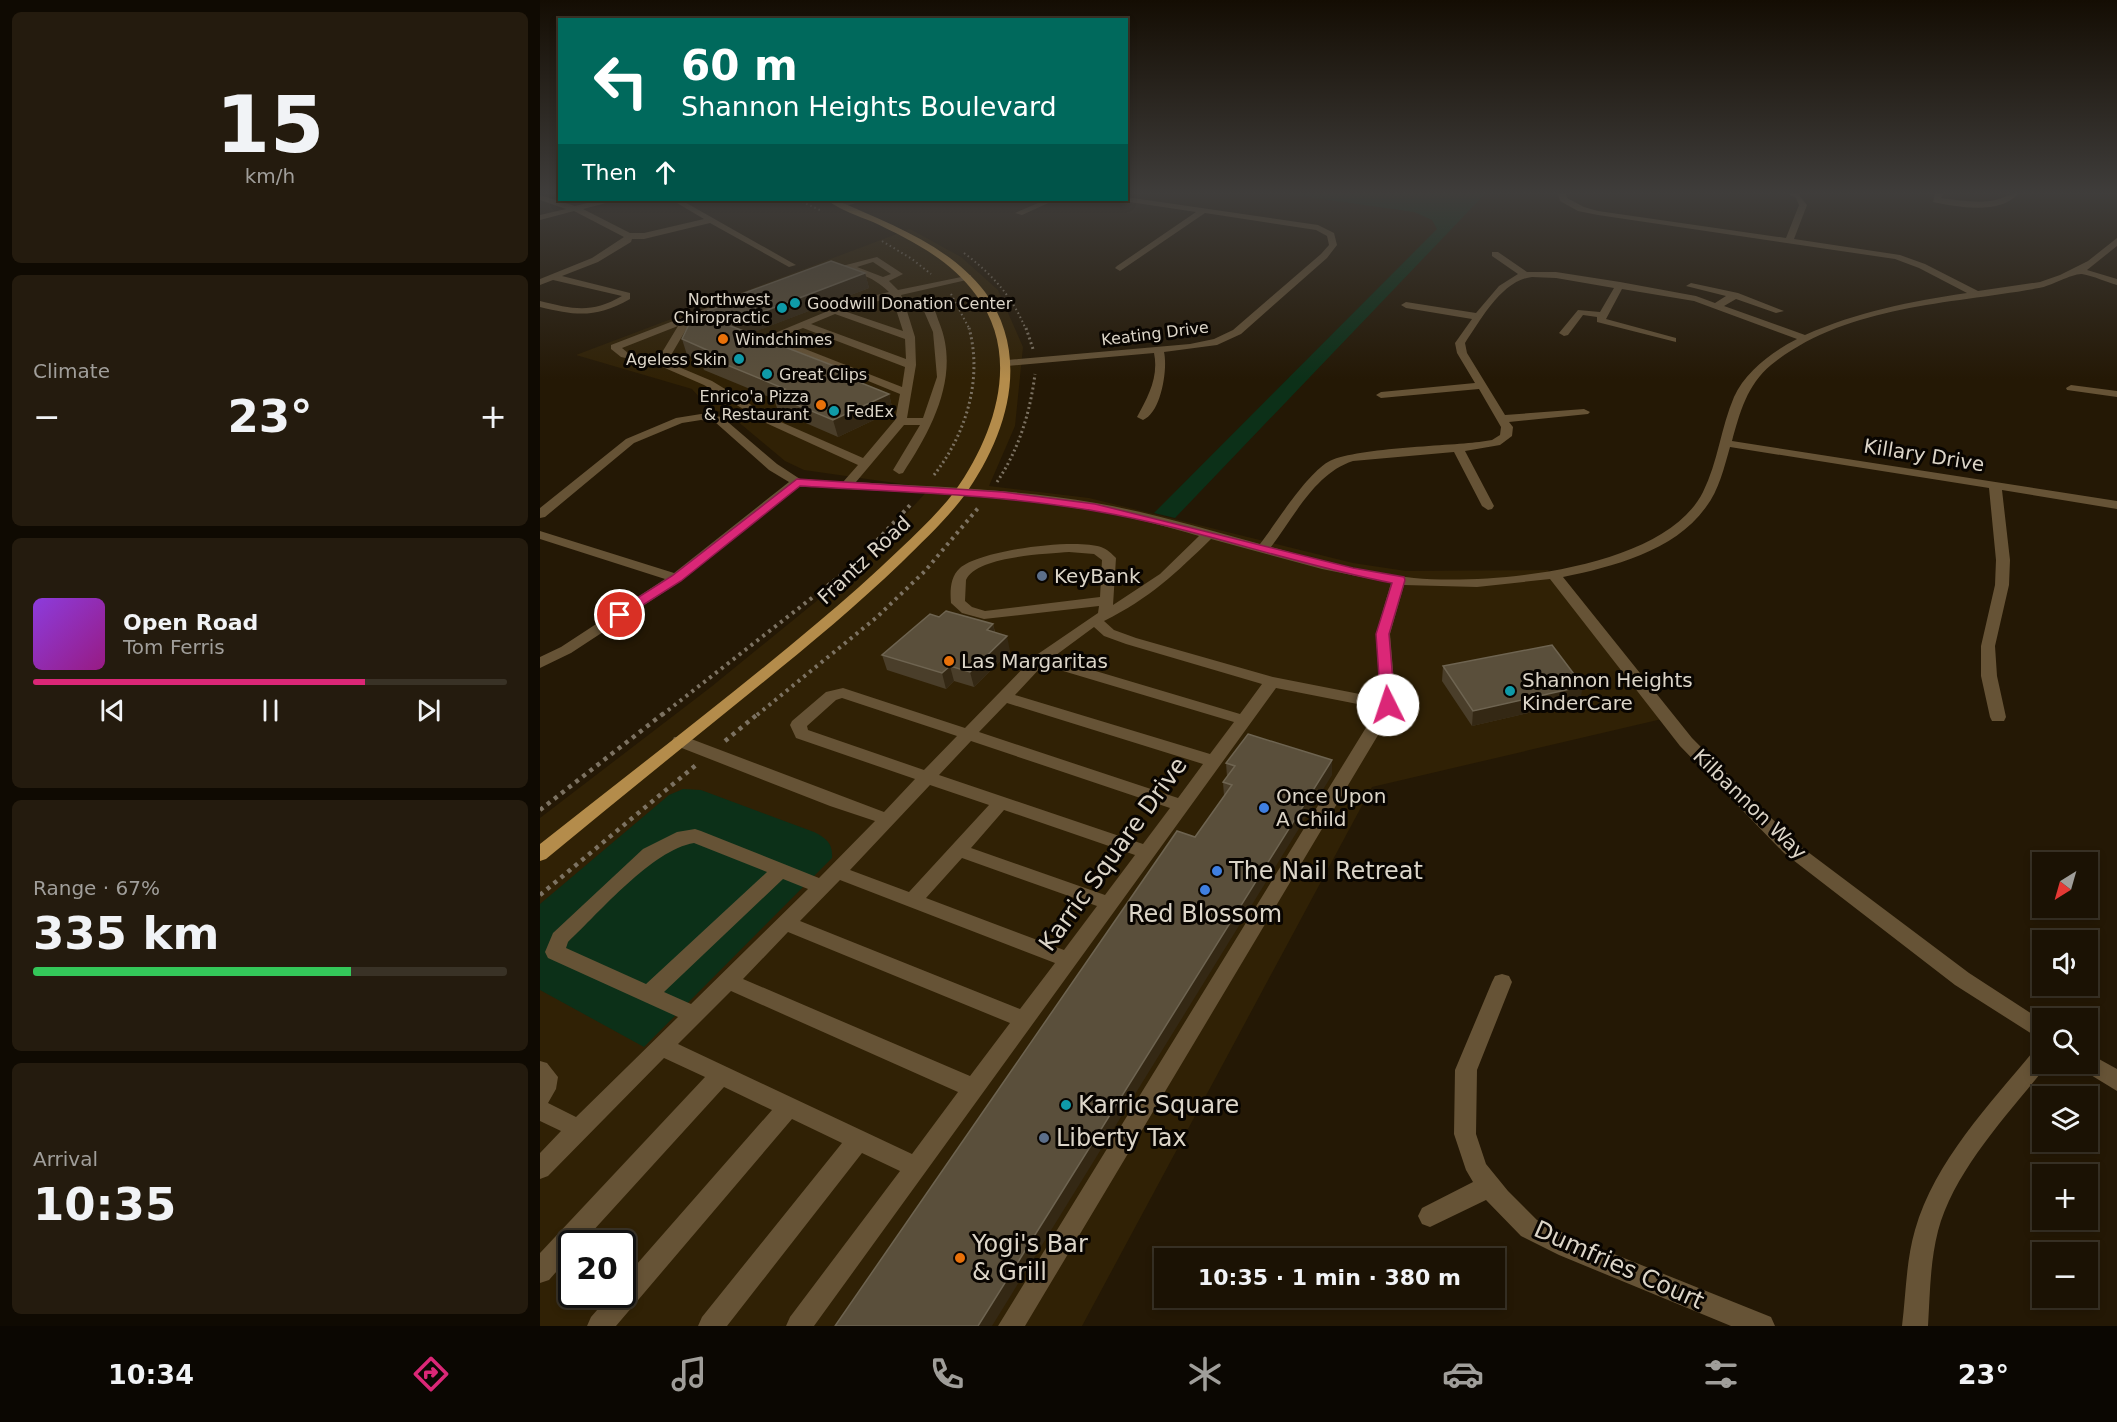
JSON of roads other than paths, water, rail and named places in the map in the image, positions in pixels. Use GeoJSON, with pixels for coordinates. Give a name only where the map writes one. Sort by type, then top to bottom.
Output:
{"type":"FeatureCollection","features":[{"type":"Feature","properties":{"kind":"main road","name":"Frantz Road"},"geometry":{"type":"LineString","coordinates":[[540,854],[862,593],[921,536],[958,494],[999,418],[1006,390],[1007,363],[1004,341],[994,316],[968,277],[937,256]]}},
{"type":"Feature","properties":{"kind":"street"},"geometry":{"type":"LineString","coordinates":[[540,282],[602,256]]}},
{"type":"Feature","properties":{"kind":"street"},"geometry":{"type":"LineString","coordinates":[[776,256],[792,265]]}},
{"type":"Feature","properties":{"kind":"street"},"geometry":{"type":"LineString","coordinates":[[1120,268],[1138,256]]}},
{"type":"Feature","properties":{"kind":"street","name":"Keating Drive"},"geometry":{"type":"LineString","coordinates":[[1007,363],[1158,350],[1217,342],[1237,332],[1324,256]]}},
{"type":"Feature","properties":{"kind":"street"},"geometry":{"type":"LineString","coordinates":[[1498,256],[1525,275]]}},
{"type":"Feature","properties":{"kind":"street"},"geometry":{"type":"LineString","coordinates":[[1890,256],[1922,266],[1978,295]]}},
{"type":"Feature","properties":{"kind":"street"},"geometry":{"type":"LineString","coordinates":[[540,514],[630,441],[680,420],[701,417],[718,419],[773,467],[797,482],[987,495],[1095,507],[1353,572],[1399,580],[1449,583],[1555,576],[1622,557],[1658,541],[1707,501],[1741,394],[1766,365],[1804,338],[1863,316],[2041,285],[2081,271],[2103,256]]}},
{"type":"Feature","properties":{"kind":"street"},"geometry":{"type":"LineString","coordinates":[[817,271],[828,267],[850,266],[884,280],[896,293],[910,337],[911,365],[901,421],[846,486]]}},
{"type":"Feature","properties":{"kind":"street"},"geometry":{"type":"LineString","coordinates":[[2081,271],[2117,282]]}},
{"type":"Feature","properties":{"kind":"street"},"geometry":{"type":"LineString","coordinates":[[1263,549],[1320,474],[1333,464],[1352,458],[1496,443],[1506,436],[1506,427],[1462,353],[1460,343],[1507,283],[1525,275],[1556,275],[1620,285],[1718,305],[1804,338]]}},
{"type":"Feature","properties":{"kind":"street"},"geometry":{"type":"LineString","coordinates":[[540,304],[583,313],[596,311],[627,297],[627,295],[553,277]]}},
{"type":"Feature","properties":{"kind":"street"},"geometry":{"type":"LineString","coordinates":[[905,392],[768,338],[855,303],[968,277]]}},
{"type":"Feature","properties":{"kind":"street"},"geometry":{"type":"LineString","coordinates":[[1620,285],[1600,320],[1672,340]]}},
{"type":"Feature","properties":{"kind":"street"},"geometry":{"type":"LineString","coordinates":[[1691,286],[1735,295],[1779,310]]}},
{"type":"Feature","properties":{"kind":"street"},"geometry":{"type":"LineString","coordinates":[[1718,305],[1735,295]]}},
{"type":"Feature","properties":{"kind":"street"},"geometry":{"type":"LineString","coordinates":[[899,470],[928,422],[942,377],[938,332],[927,306],[900,305]]}},
{"type":"Feature","properties":{"kind":"street"},"geometry":{"type":"LineString","coordinates":[[1406,305],[1480,317]]}},
{"type":"Feature","properties":{"kind":"street"},"geometry":{"type":"LineString","coordinates":[[721,306],[615,347],[625,355],[661,363],[708,383],[770,421],[864,463]]}},
{"type":"Feature","properties":{"kind":"street"},"geometry":{"type":"LineString","coordinates":[[835,311],[910,337]]}},
{"type":"Feature","properties":{"kind":"street"},"geometry":{"type":"LineString","coordinates":[[1564,333],[1581,312],[1602,315]]}},
{"type":"Feature","properties":{"kind":"street"},"geometry":{"type":"LineString","coordinates":[[661,363],[687,319]]}},
{"type":"Feature","properties":{"kind":"street"},"geometry":{"type":"LineString","coordinates":[[802,324],[911,365]]}},
{"type":"Feature","properties":{"kind":"street"},"geometry":{"type":"LineString","coordinates":[[1143,417],[1161,374],[1158,350]]}},
{"type":"Feature","properties":{"kind":"street"},"geometry":{"type":"LineString","coordinates":[[1381,395],[1481,386]]}},
{"type":"Feature","properties":{"kind":"street"},"geometry":{"type":"LineString","coordinates":[[2071,388],[2117,394]]}},
{"type":"Feature","properties":{"kind":"street"},"geometry":{"type":"LineString","coordinates":[[1501,419],[1584,412]]}},
{"type":"Feature","properties":{"kind":"street"},"geometry":{"type":"LineString","coordinates":[[901,421],[928,422]]}},
{"type":"Feature","properties":{"kind":"street","name":"Killary Drive"},"geometry":{"type":"LineString","coordinates":[[1725,443],[2117,505]]}},
{"type":"Feature","properties":{"kind":"street"},"geometry":{"type":"LineString","coordinates":[[1458,448],[1488,506]]}},
{"type":"Feature","properties":{"kind":"street"},"geometry":{"type":"LineString","coordinates":[[540,663],[566,650],[676,578],[797,482]]}},
{"type":"Feature","properties":{"kind":"street"},"geometry":{"type":"LineString","coordinates":[[1995,487],[2003,560],[2002,585],[1988,646],[1989,676],[1998,717]]}},
{"type":"Feature","properties":{"kind":"street"},"geometry":{"type":"LineString","coordinates":[[1208,534],[1166,577],[1129,603],[1102,612],[984,615],[967,610],[958,603],[956,588],[963,571],[984,559],[1071,547],[1098,550],[1109,558],[1102,612],[1109,633],[1272,682],[1388,705]]}},
{"type":"Feature","properties":{"kind":"street"},"geometry":{"type":"LineString","coordinates":[[540,535],[676,578]]}},
{"type":"Feature","properties":{"kind":"street","name":"Kilbannon Way"},"geometry":{"type":"LineString","coordinates":[[1555,576],[1686,742],[1790,848],[1962,980],[2032,1025]]}},
{"type":"Feature","properties":{"kind":"street"},"geometry":{"type":"LineString","coordinates":[[1011,1326],[1388,705],[1383,634],[1399,580]]}},
{"type":"Feature","properties":{"kind":"street"},"geometry":{"type":"LineString","coordinates":[[540,1168],[837,872],[1040,659],[1102,612]]}},
{"type":"Feature","properties":{"kind":"street"},"geometry":{"type":"LineString","coordinates":[[1040,659],[1244,720]]}},
{"type":"Feature","properties":{"kind":"street","name":"Karric Square Drive"},"geometry":{"type":"LineString","coordinates":[[799,1326],[1272,682]]}},
{"type":"Feature","properties":{"kind":"street"},"geometry":{"type":"LineString","coordinates":[[1147,852],[802,734],[798,725],[831,696],[843,693],[967,736],[1181,805]]}},
{"type":"Feature","properties":{"kind":"street"},"geometry":{"type":"LineString","coordinates":[[1004,697],[1214,761]]}},
{"type":"Feature","properties":{"kind":"street"},"geometry":{"type":"LineString","coordinates":[[680,741],[836,802],[887,819]]}},
{"type":"Feature","properties":{"kind":"street"},"geometry":{"type":"LineString","coordinates":[[913,900],[1001,803]]}},
{"type":"Feature","properties":{"kind":"street"},"geometry":{"type":"LineString","coordinates":[[695,1015],[555,952],[560,938],[649,854],[677,839],[695,836],[822,886]]}},
{"type":"Feature","properties":{"kind":"street"},"geometry":{"type":"LineString","coordinates":[[958,850],[1108,903]]}},
{"type":"Feature","properties":{"kind":"street"},"geometry":{"type":"LineString","coordinates":[[649,994],[781,870]]}},
{"type":"Feature","properties":{"kind":"street"},"geometry":{"type":"LineString","coordinates":[[837,872],[1067,959]]}},
{"type":"Feature","properties":{"kind":"street"},"geometry":{"type":"LineString","coordinates":[[785,923],[1023,1019]]}},
{"type":"Feature","properties":{"kind":"street"},"geometry":{"type":"LineString","coordinates":[[728,981],[973,1088]]}},
{"type":"Feature","properties":{"kind":"street","name":"Dumfries Court"},"geometry":{"type":"LineString","coordinates":[[1502,982],[1466,1070],[1465,1134],[1477,1170],[1489,1186],[1529,1228],[1567,1247],[1762,1326]]}},
{"type":"Feature","properties":{"kind":"street"},"geometry":{"type":"LineString","coordinates":[[662,1047],[916,1167]]}},
{"type":"Feature","properties":{"kind":"street"},"geometry":{"type":"LineString","coordinates":[[1915,1326],[1925,1236],[1931,1216],[1948,1182],[1987,1124],[2032,1068]]}},
{"type":"Feature","properties":{"kind":"street"},"geometry":{"type":"LineString","coordinates":[[2098,1069],[2117,1081]]}},
{"type":"Feature","properties":{"kind":"street"},"geometry":{"type":"LineString","coordinates":[[540,1070],[547,1077],[545,1089],[540,1097]]}},
{"type":"Feature","properties":{"kind":"street"},"geometry":{"type":"LineString","coordinates":[[540,1271],[721,1075]]}},
{"type":"Feature","properties":{"kind":"street"},"geometry":{"type":"LineString","coordinates":[[600,1326],[788,1107]]}},
{"type":"Feature","properties":{"kind":"street"},"geometry":{"type":"LineString","coordinates":[[540,1110],[579,1129]]}},
{"type":"Feature","properties":{"kind":"street"},"geometry":{"type":"LineString","coordinates":[[711,1326],[858,1140]]}},
{"type":"Feature","properties":{"kind":"street"},"geometry":{"type":"LineString","coordinates":[[1430,1215],[1489,1186]]}},
{"type":"Feature","properties":{"kind":"place","name":"Goodwill Donation Center"},"geometry":{"type":"Point","coordinates":[795,303]}},
{"type":"Feature","properties":{"kind":"place","name":"Northwest Chiropractic"},"geometry":{"type":"Point","coordinates":[782,308]}},
{"type":"Feature","properties":{"kind":"place","name":"Windchimes"},"geometry":{"type":"Point","coordinates":[723,339]}},
{"type":"Feature","properties":{"kind":"place","name":"Ageless Skin"},"geometry":{"type":"Point","coordinates":[739,359]}},
{"type":"Feature","properties":{"kind":"place","name":"Great Clips"},"geometry":{"type":"Point","coordinates":[767,374]}},
{"type":"Feature","properties":{"kind":"place","name":"Enrico'a Pizza & Restaurant"},"geometry":{"type":"Point","coordinates":[821,405]}},
{"type":"Feature","properties":{"kind":"place","name":"FedEx"},"geometry":{"type":"Point","coordinates":[834,411]}},
{"type":"Feature","properties":{"kind":"place","name":"KeyBank"},"geometry":{"type":"Point","coordinates":[1042,576]}},
{"type":"Feature","properties":{"kind":"place","name":"Las Margaritas"},"geometry":{"type":"Point","coordinates":[949,661]}},
{"type":"Feature","properties":{"kind":"place","name":"Shannon Heights KinderCare"},"geometry":{"type":"Point","coordinates":[1510,691]}},
{"type":"Feature","properties":{"kind":"place","name":"Once Upon A Child"},"geometry":{"type":"Point","coordinates":[1264,808]}},
{"type":"Feature","properties":{"kind":"place","name":"The Nail Retreat"},"geometry":{"type":"Point","coordinates":[1217,871]}},
{"type":"Feature","properties":{"kind":"place","name":"Red Blossom"},"geometry":{"type":"Point","coordinates":[1205,890]}},
{"type":"Feature","properties":{"kind":"place","name":"Karric Square"},"geometry":{"type":"Point","coordinates":[1066,1105]}},
{"type":"Feature","properties":{"kind":"place","name":"Liberty Tax"},"geometry":{"type":"Point","coordinates":[1044,1138]}},
{"type":"Feature","properties":{"kind":"place","name":"Yogi's Bar & Grill"},"geometry":{"type":"Point","coordinates":[960,1258]}}]}
